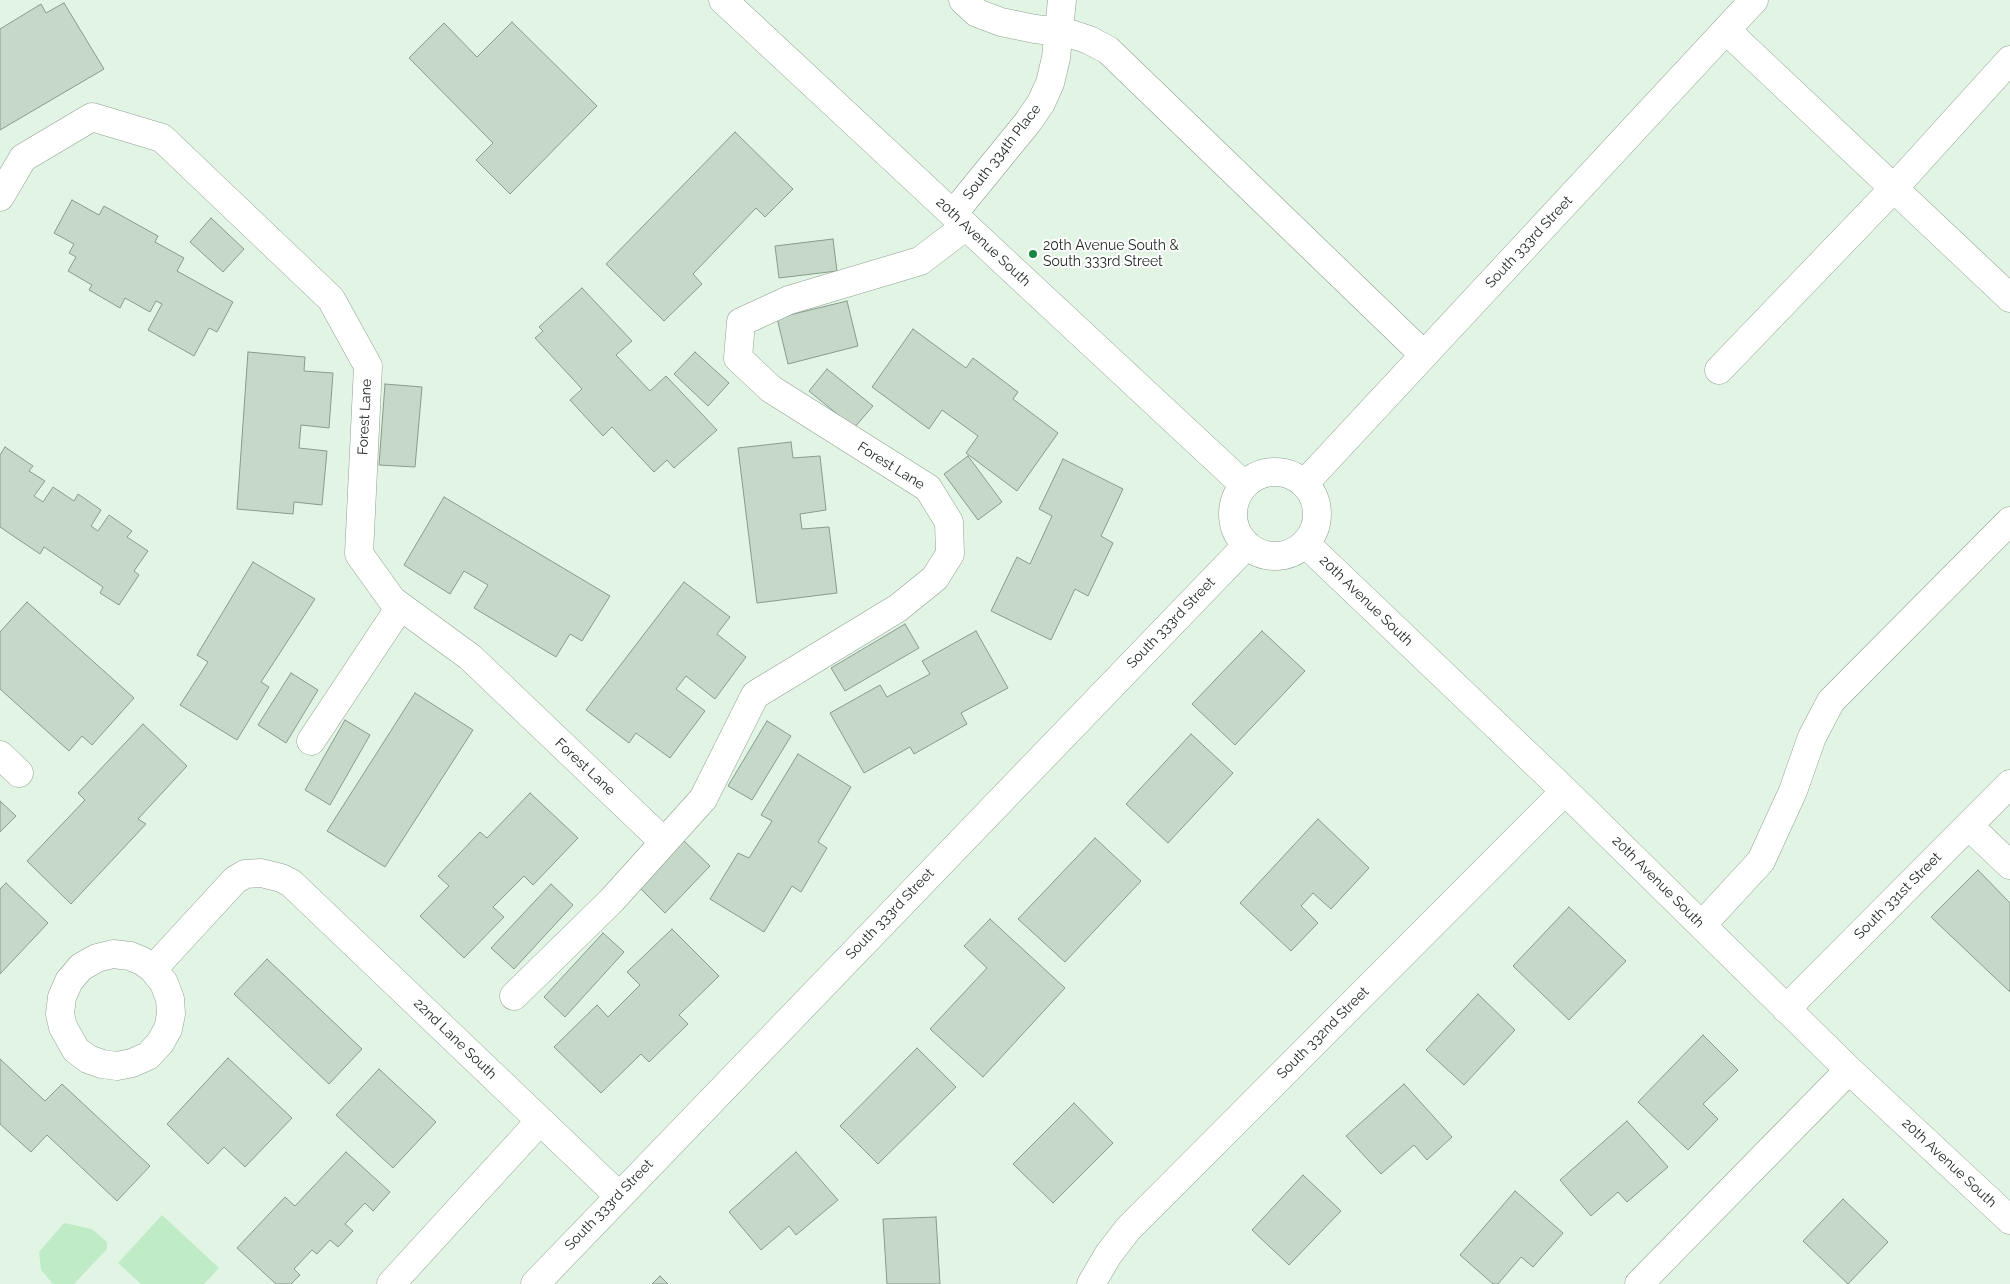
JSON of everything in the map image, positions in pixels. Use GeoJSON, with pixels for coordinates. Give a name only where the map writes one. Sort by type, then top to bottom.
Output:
{"type":"FeatureCollection","features":[{"type":"Feature","properties":{"kind":"street","name":"20th Avenue South"},"geometry":{"type":"LineString","coordinates":[[723,0],[1244,485]]}},
{"type":"Feature","properties":{"kind":"street"},"geometry":{"type":"LineString","coordinates":[[963,0],[976,13],[1001,22],[1089,40],[1122,61],[1424,355]]}},
{"type":"Feature","properties":{"kind":"street","name":"South 334th Place"},"geometry":{"type":"LineString","coordinates":[[960,220],[1028,122],[1050,83],[1056,58],[1057,32],[1062,0]]}},
{"type":"Feature","properties":{"kind":"street","name":"South 333rd Street"},"geometry":{"type":"LineString","coordinates":[[1304,484],[1754,0]]}},
{"type":"Feature","properties":{"kind":"street"},"geometry":{"type":"LineString","coordinates":[[1726,30],[2010,298]]}},
{"type":"Feature","properties":{"kind":"street"},"geometry":{"type":"LineString","coordinates":[[1719,370],[1894,188],[2010,60]]}},
{"type":"Feature","properties":{"kind":"street","name":"Forest Lane"},"geometry":{"type":"LineString","coordinates":[[0,197],[23,158],[92,117],[162,138],[331,299],[368,366],[359,554],[392,600],[470,657],[664,842]]}},
{"type":"Feature","properties":{"kind":"street","name":"Forest Lane"},"geometry":{"type":"LineString","coordinates":[[514,996],[612,900],[703,798],[755,695],[898,608],[935,578],[950,554],[949,522],[928,488],[771,389],[738,358],[741,322],[789,300],[920,261],[960,220]]}},
{"type":"Feature","properties":{"kind":"street"},"geometry":{"type":"LineString","coordinates":[[1270,472],[1284,473],[1298,478],[1304,484],[1315,502],[1316,516],[1313,530],[1306,543],[1293,552],[1279,556],[1265,555],[1247,545],[1241,539],[1234,526],[1232,511],[1236,497],[1244,485],[1256,476],[1270,472]]}},
{"type":"Feature","properties":{"kind":"street"},"geometry":{"type":"LineString","coordinates":[[1702,926],[1761,861],[1792,791],[1812,737],[1831,701],[2010,521]]}},
{"type":"Feature","properties":{"kind":"street","name":"20th Avenue South"},"geometry":{"type":"LineString","coordinates":[[1306,543],[1565,791],[1849,1070],[2010,1220]]}},
{"type":"Feature","properties":{"kind":"street","name":"South 333rd Street"},"geometry":{"type":"LineString","coordinates":[[535,1284],[618,1195],[1247,545]]}},
{"type":"Feature","properties":{"kind":"street"},"geometry":{"type":"LineString","coordinates":[[311,741],[400,607]]}},
{"type":"Feature","properties":{"kind":"street","name":"South 331st Street"},"geometry":{"type":"LineString","coordinates":[[1786,1009],[2010,784]]}},
{"type":"Feature","properties":{"kind":"street","name":"South 332nd Street"},"geometry":{"type":"LineString","coordinates":[[1091,1284],[1108,1255],[1128,1229],[1565,791]]}},
{"type":"Feature","properties":{"kind":"street"},"geometry":{"type":"LineString","coordinates":[[1969,826],[2010,865]]}},
{"type":"Feature","properties":{"kind":"street","name":"22nd Lane South"},"geometry":{"type":"LineString","coordinates":[[153,969],[235,880],[245,874],[261,873],[292,883],[618,1195]]}},
{"type":"Feature","properties":{"kind":"street"},"geometry":{"type":"LineString","coordinates":[[113,954],[130,956],[142,961],[153,969],[164,982],[170,999],[171,1014],[168,1030],[160,1043],[148,1056],[132,1063],[117,1066],[95,1061],[76,1050],[63,1027],[60,1014],[62,997],[68,981],[81,967],[97,958],[113,954]]}},
{"type":"Feature","properties":{"kind":"street"},"geometry":{"type":"LineString","coordinates":[[1639,1284],[1849,1070]]}},
{"type":"Feature","properties":{"kind":"street"},"geometry":{"type":"LineString","coordinates":[[390,1284],[540,1121]]}},
{"type":"Feature","properties":{"kind":"green space"},"geometry":{"type":"Polygon","coordinates":[[[162,1215],[219,1268],[204,1284],[141,1284],[118,1263],[162,1215]]]}},
{"type":"Feature","properties":{"kind":"green space"},"geometry":{"type":"Polygon","coordinates":[[[64,1223],[92,1229],[107,1242],[107,1249],[74,1284],[53,1284],[41,1270],[39,1252],[64,1223]]]}},
{"type":"Feature","properties":{"kind":"building"},"geometry":{"type":"Polygon","coordinates":[[[64,3],[104,69],[0,130],[0,29],[41,4],[46,13],[64,3]]]}},
{"type":"Feature","properties":{"kind":"building"},"geometry":{"type":"Polygon","coordinates":[[[512,22],[597,106],[510,194],[476,160],[493,143],[409,58],[444,23],[477,57],[512,22]]]}},
{"type":"Feature","properties":{"kind":"building"},"geometry":{"type":"Polygon","coordinates":[[[735,132],[793,189],[765,217],[756,208],[693,274],[702,284],[664,321],[606,264],[735,132]]]}},
{"type":"Feature","properties":{"kind":"building"},"geometry":{"type":"Polygon","coordinates":[[[72,200],[99,215],[104,206],[158,236],[155,242],[184,258],[177,271],[233,302],[217,332],[209,328],[194,356],[148,330],[162,304],[156,301],[150,312],[125,298],[120,308],[89,290],[92,285],[68,271],[76,257],[69,253],[74,244],[54,233],[72,200]]]}},
{"type":"Feature","properties":{"kind":"building"},"geometry":{"type":"Polygon","coordinates":[[[211,218],[244,249],[223,272],[190,242],[211,218]]]}},
{"type":"Feature","properties":{"kind":"building"},"geometry":{"type":"Polygon","coordinates":[[[833,239],[837,271],[779,278],[775,246],[833,239]]]}},
{"type":"Feature","properties":{"kind":"building"},"geometry":{"type":"Polygon","coordinates":[[[582,288],[632,341],[616,355],[650,391],[666,376],[717,430],[674,468],[667,460],[654,472],[612,427],[603,436],[570,400],[582,389],[535,338],[543,331],[539,327],[582,288]]]}},
{"type":"Feature","properties":{"kind":"building"},"geometry":{"type":"Polygon","coordinates":[[[847,301],[858,346],[788,364],[777,318],[847,301]]]}},
{"type":"Feature","properties":{"kind":"building"},"geometry":{"type":"Polygon","coordinates":[[[913,329],[966,368],[973,358],[1018,392],[1013,399],[1058,433],[1017,491],[966,453],[978,436],[942,410],[929,429],[872,387],[913,329]]]}},
{"type":"Feature","properties":{"kind":"building"},"geometry":{"type":"Polygon","coordinates":[[[248,352],[305,357],[304,371],[333,373],[329,428],[301,425],[299,448],[327,451],[322,505],[294,502],[293,514],[237,509],[248,352]]]}},
{"type":"Feature","properties":{"kind":"building"},"geometry":{"type":"Polygon","coordinates":[[[695,352],[729,383],[708,406],[674,374],[695,352]]]}},
{"type":"Feature","properties":{"kind":"building"},"geometry":{"type":"Polygon","coordinates":[[[827,369],[873,406],[854,428],[809,391],[827,369]]]}},
{"type":"Feature","properties":{"kind":"building"},"geometry":{"type":"Polygon","coordinates":[[[385,384],[422,387],[415,467],[379,465],[385,384]]]}},
{"type":"Feature","properties":{"kind":"building"},"geometry":{"type":"Polygon","coordinates":[[[791,442],[793,458],[820,456],[826,510],[800,514],[802,529],[829,527],[837,593],[757,603],[738,448],[791,442]]]}},
{"type":"Feature","properties":{"kind":"building"},"geometry":{"type":"Polygon","coordinates":[[[5,447],[33,466],[29,471],[45,481],[34,496],[43,502],[53,487],[74,501],[78,494],[101,510],[91,526],[98,531],[109,515],[132,531],[127,537],[148,551],[134,571],[139,575],[119,605],[100,593],[103,587],[44,547],[40,554],[0,527],[0,455],[5,447]]]}},
{"type":"Feature","properties":{"kind":"building"},"geometry":{"type":"Polygon","coordinates":[[[968,456],[1002,502],[978,520],[944,474],[968,456]]]}},
{"type":"Feature","properties":{"kind":"building"},"geometry":{"type":"Polygon","coordinates":[[[1063,459],[1123,489],[1101,536],[1113,543],[1088,596],[1075,589],[1051,640],[991,611],[1017,557],[1030,564],[1052,516],[1039,509],[1063,459]]]}},
{"type":"Feature","properties":{"kind":"building"},"geometry":{"type":"Polygon","coordinates":[[[444,497],[610,596],[582,641],[570,634],[556,657],[474,608],[488,585],[464,571],[450,594],[404,565],[444,497]]]}},
{"type":"Feature","properties":{"kind":"building"},"geometry":{"type":"Polygon","coordinates":[[[253,562],[315,599],[261,682],[269,687],[237,740],[180,705],[208,662],[197,655],[253,562]]]}},
{"type":"Feature","properties":{"kind":"building"},"geometry":{"type":"Polygon","coordinates":[[[684,582],[730,617],[717,634],[746,657],[715,699],[686,676],[676,689],[705,711],[670,758],[636,733],[629,743],[586,710],[684,582]]]}},
{"type":"Feature","properties":{"kind":"building"},"geometry":{"type":"Polygon","coordinates":[[[27,602],[134,698],[92,745],[82,736],[69,751],[0,689],[0,632],[27,602]]]}},
{"type":"Feature","properties":{"kind":"building"},"geometry":{"type":"Polygon","coordinates":[[[905,624],[919,648],[845,691],[831,668],[905,624]]]}},
{"type":"Feature","properties":{"kind":"building"},"geometry":{"type":"Polygon","coordinates":[[[976,631],[1008,688],[961,713],[967,724],[914,754],[910,747],[864,773],[830,713],[880,685],[887,697],[930,674],[922,661],[976,631]]]}},
{"type":"Feature","properties":{"kind":"building"},"geometry":{"type":"Polygon","coordinates":[[[1262,631],[1305,671],[1235,745],[1192,704],[1262,631]]]}},
{"type":"Feature","properties":{"kind":"building"},"geometry":{"type":"Polygon","coordinates":[[[291,673],[318,690],[286,743],[258,725],[291,673]]]}},
{"type":"Feature","properties":{"kind":"building"},"geometry":{"type":"Polygon","coordinates":[[[415,693],[473,730],[385,867],[327,831],[415,693]]]}},
{"type":"Feature","properties":{"kind":"building"},"geometry":{"type":"Polygon","coordinates":[[[345,720],[370,735],[330,805],[305,790],[345,720]]]}},
{"type":"Feature","properties":{"kind":"building"},"geometry":{"type":"Polygon","coordinates":[[[767,721],[791,736],[752,800],[728,786],[767,721]]]}},
{"type":"Feature","properties":{"kind":"building"},"geometry":{"type":"Polygon","coordinates":[[[143,724],[187,766],[138,819],[146,824],[71,904],[27,861],[85,800],[78,793],[143,724]]]}},
{"type":"Feature","properties":{"kind":"building"},"geometry":{"type":"Polygon","coordinates":[[[1191,734],[1233,773],[1168,843],[1126,804],[1191,734]]]}},
{"type":"Feature","properties":{"kind":"building"},"geometry":{"type":"Polygon","coordinates":[[[798,754],[851,787],[818,842],[827,848],[801,892],[792,886],[764,932],[710,899],[738,853],[749,858],[772,821],[761,815],[798,754]]]}},
{"type":"Feature","properties":{"kind":"building"},"geometry":{"type":"Polygon","coordinates":[[[530,793],[578,838],[533,885],[524,876],[493,907],[504,917],[464,958],[420,916],[449,886],[438,876],[480,832],[487,838],[530,793]]]}},
{"type":"Feature","properties":{"kind":"building"},"geometry":{"type":"Polygon","coordinates":[[[0,801],[16,816],[0,832],[0,801]]]}},
{"type":"Feature","properties":{"kind":"building"},"geometry":{"type":"Polygon","coordinates":[[[1318,819],[1369,868],[1331,909],[1313,893],[1301,906],[1318,923],[1291,951],[1240,903],[1318,819]]]}},
{"type":"Feature","properties":{"kind":"building"},"geometry":{"type":"Polygon","coordinates":[[[1095,838],[1141,881],[1065,962],[1018,919],[1095,838]]]}},
{"type":"Feature","properties":{"kind":"building"},"geometry":{"type":"Polygon","coordinates":[[[683,840],[710,866],[665,913],[639,887],[683,840]]]}},
{"type":"Feature","properties":{"kind":"building"},"geometry":{"type":"Polygon","coordinates":[[[1978,870],[2010,903],[2010,992],[1931,917],[1978,870]]]}},
{"type":"Feature","properties":{"kind":"building"},"geometry":{"type":"Polygon","coordinates":[[[6,883],[48,923],[0,974],[0,889],[6,883]]]}},
{"type":"Feature","properties":{"kind":"building"},"geometry":{"type":"Polygon","coordinates":[[[551,884],[573,905],[514,969],[491,948],[551,884]]]}},
{"type":"Feature","properties":{"kind":"building"},"geometry":{"type":"Polygon","coordinates":[[[1569,907],[1626,961],[1569,1020],[1513,966],[1569,907]]]}},
{"type":"Feature","properties":{"kind":"building"},"geometry":{"type":"Polygon","coordinates":[[[990,919],[1065,988],[983,1077],[930,1029],[987,968],[964,946],[990,919]]]}},
{"type":"Feature","properties":{"kind":"building"},"geometry":{"type":"Polygon","coordinates":[[[672,929],[719,976],[679,1015],[688,1024],[649,1062],[641,1054],[601,1093],[554,1047],[597,1005],[608,1017],[640,985],[627,972],[672,929]]]}},
{"type":"Feature","properties":{"kind":"building"},"geometry":{"type":"Polygon","coordinates":[[[603,933],[624,952],[565,1017],[544,997],[603,933]]]}},
{"type":"Feature","properties":{"kind":"building"},"geometry":{"type":"Polygon","coordinates":[[[267,959],[362,1049],[329,1084],[234,994],[267,959]]]}},
{"type":"Feature","properties":{"kind":"building"},"geometry":{"type":"Polygon","coordinates":[[[1478,994],[1515,1030],[1464,1085],[1426,1050],[1478,994]]]}},
{"type":"Feature","properties":{"kind":"building"},"geometry":{"type":"Polygon","coordinates":[[[1703,1035],[1738,1070],[1703,1104],[1718,1119],[1688,1150],[1638,1102],[1703,1035]]]}},
{"type":"Feature","properties":{"kind":"building"},"geometry":{"type":"Polygon","coordinates":[[[917,1048],[956,1087],[878,1164],[840,1126],[917,1048]]]}},
{"type":"Feature","properties":{"kind":"building"},"geometry":{"type":"Polygon","coordinates":[[[228,1058],[292,1118],[245,1167],[224,1147],[208,1164],[167,1124],[228,1058]]]}},
{"type":"Feature","properties":{"kind":"building"},"geometry":{"type":"Polygon","coordinates":[[[0,1059],[45,1101],[62,1084],[150,1166],[117,1201],[47,1135],[31,1152],[0,1124],[0,1059]]]}},
{"type":"Feature","properties":{"kind":"building"},"geometry":{"type":"Polygon","coordinates":[[[379,1069],[436,1122],[393,1168],[336,1115],[379,1069]]]}},
{"type":"Feature","properties":{"kind":"building"},"geometry":{"type":"Polygon","coordinates":[[[1404,1084],[1452,1137],[1427,1160],[1414,1145],[1381,1174],[1346,1136],[1404,1084]]]}},
{"type":"Feature","properties":{"kind":"building"},"geometry":{"type":"Polygon","coordinates":[[[1074,1103],[1113,1143],[1053,1203],[1013,1164],[1074,1103]]]}},
{"type":"Feature","properties":{"kind":"building"},"geometry":{"type":"Polygon","coordinates":[[[1627,1121],[1668,1167],[1627,1202],[1618,1192],[1591,1216],[1560,1180],[1627,1121]]]}},
{"type":"Feature","properties":{"kind":"building"},"geometry":{"type":"Polygon","coordinates":[[[346,1152],[390,1192],[373,1211],[365,1203],[345,1224],[353,1231],[338,1247],[330,1240],[317,1254],[312,1250],[294,1269],[300,1275],[291,1284],[276,1284],[237,1248],[285,1197],[295,1206],[346,1152]]]}},
{"type":"Feature","properties":{"kind":"building"},"geometry":{"type":"Polygon","coordinates":[[[796,1152],[838,1200],[796,1235],[789,1226],[761,1250],[729,1212],[796,1152]]]}},
{"type":"Feature","properties":{"kind":"building"},"geometry":{"type":"Polygon","coordinates":[[[1303,1175],[1341,1211],[1289,1265],[1252,1230],[1303,1175]]]}},
{"type":"Feature","properties":{"kind":"building"},"geometry":{"type":"Polygon","coordinates":[[[1515,1191],[1563,1233],[1533,1267],[1521,1257],[1498,1284],[1493,1284],[1460,1255],[1515,1191]]]}},
{"type":"Feature","properties":{"kind":"building"},"geometry":{"type":"Polygon","coordinates":[[[1843,1199],[1888,1242],[1848,1284],[1803,1241],[1843,1199]]]}},
{"type":"Feature","properties":{"kind":"building"},"geometry":{"type":"Polygon","coordinates":[[[936,1217],[940,1284],[887,1284],[883,1219],[936,1217]]]}},
{"type":"Feature","properties":{"kind":"building"},"geometry":{"type":"Polygon","coordinates":[[[660,1276],[668,1284],[652,1284],[660,1276]]]}},
{"type":"Feature","properties":{"kind":"place","name":"20th Avenue South & South 333rd Street"},"geometry":{"type":"Point","coordinates":[1033,254]}}]}
